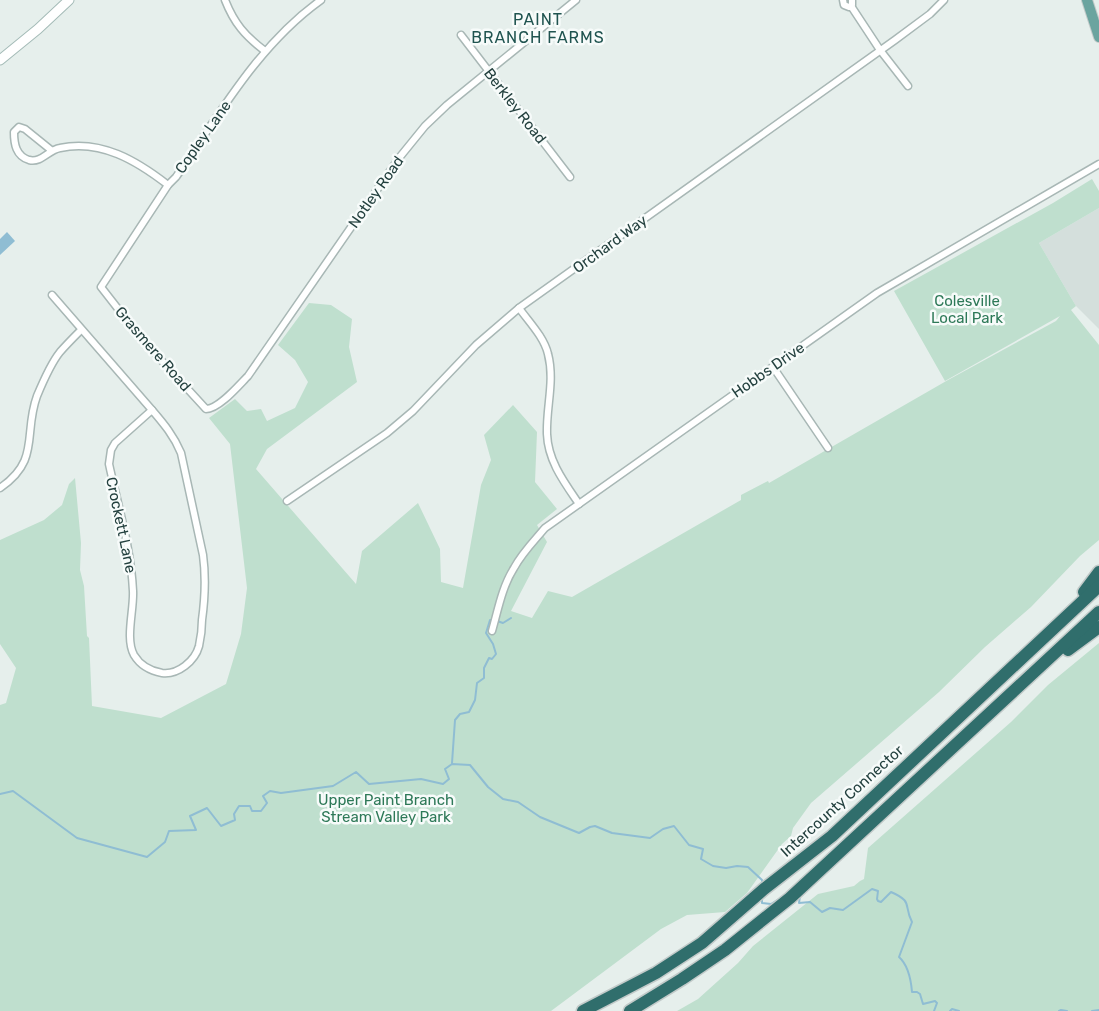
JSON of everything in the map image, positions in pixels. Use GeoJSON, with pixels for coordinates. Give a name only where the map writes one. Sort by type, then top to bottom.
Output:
{"type":"FeatureCollection","features":[{"type":"Feature","properties":{"kind":"highway"},"geometry":{"type":"LineString","coordinates":[[1066,616],[1099,572]]}},
{"type":"Feature","properties":{"kind":"highway","name":"Intercounty Connector"},"geometry":{"type":"LineString","coordinates":[[583,1011],[656,973],[702,944],[764,890],[832,836],[1099,586]]}},
{"type":"Feature","properties":{"kind":"highway"},"geometry":{"type":"LineString","coordinates":[[630,1011],[725,950],[790,898],[1099,612]]}},
{"type":"Feature","properties":{"kind":"highway"},"geometry":{"type":"LineString","coordinates":[[1031,675],[1099,626]]}},
{"type":"Feature","properties":{"kind":"main road"},"geometry":{"type":"LineString","coordinates":[[2,56],[38,29],[69,0]]}},
{"type":"Feature","properties":{"kind":"main road"},"geometry":{"type":"LineString","coordinates":[[1087,0],[1099,37]]}},
{"type":"Feature","properties":{"kind":"street"},"geometry":{"type":"LineString","coordinates":[[225,0],[231,15],[240,28],[265,51]]}},
{"type":"Feature","properties":{"kind":"street","name":"Copley Lane"},"geometry":{"type":"LineString","coordinates":[[101,287],[168,185],[176,177],[238,86],[265,51],[321,0]]}},
{"type":"Feature","properties":{"kind":"street","name":"Notley Road"},"geometry":{"type":"LineString","coordinates":[[206,409],[212,409],[248,376],[399,158],[425,126],[488,71],[576,0]]}},
{"type":"Feature","properties":{"kind":"street"},"geometry":{"type":"LineString","coordinates":[[844,0],[845,6],[851,3],[880,50],[908,86]]}},
{"type":"Feature","properties":{"kind":"street","name":"Orchard Way"},"geometry":{"type":"LineString","coordinates":[[287,501],[386,433],[413,411],[476,345],[519,308],[930,14],[944,0]]}},
{"type":"Feature","properties":{"kind":"street","name":"Berkley Road"},"geometry":{"type":"LineString","coordinates":[[462,36],[570,177]]}},
{"type":"Feature","properties":{"kind":"street"},"geometry":{"type":"LineString","coordinates":[[51,150],[25,129],[20,128],[14,132],[16,148],[18,153],[24,158],[38,160],[46,156],[51,150],[78,145],[104,149],[118,153],[135,162],[168,185]]}},
{"type":"Feature","properties":{"kind":"street","name":"Hobbs Drive"},"geometry":{"type":"LineString","coordinates":[[492,631],[502,594],[513,568],[528,547],[546,528],[877,293],[1099,164]]}},
{"type":"Feature","properties":{"kind":"street","name":"Grasmere Road"},"geometry":{"type":"LineString","coordinates":[[101,287],[140,337],[206,409]]}},
{"type":"Feature","properties":{"kind":"street","name":"Crockett Lane"},"geometry":{"type":"LineString","coordinates":[[52,295],[167,427],[181,453],[203,555],[206,590],[199,648],[190,662],[183,667],[165,673],[149,669],[139,662],[131,648],[130,638],[134,602],[132,570],[109,464],[111,450],[116,443],[152,410]]}},
{"type":"Feature","properties":{"kind":"street"},"geometry":{"type":"LineString","coordinates":[[519,308],[548,352],[551,369],[547,434],[550,452],[560,476],[579,504]]}},
{"type":"Feature","properties":{"kind":"street"},"geometry":{"type":"LineString","coordinates":[[0,488],[19,473],[26,460],[34,404],[58,353],[82,330]]}},
{"type":"Feature","properties":{"kind":"street"},"geometry":{"type":"LineString","coordinates":[[772,367],[828,448]]}},
{"type":"Feature","properties":{"kind":"shaded area"},"geometry":{"type":"Polygon","coordinates":[[[1099,208],[1099,329],[1076,306],[1039,243],[1099,208]]]}},
{"type":"Feature","properties":{"kind":"green space","name":"Upper Paint Branch Stream Valley Park"},"geometry":{"type":"Polygon","coordinates":[[[1092,179],[1099,191],[1099,208],[1039,243],[1076,306],[1071,310],[1099,345],[1099,540],[1080,556],[1031,607],[985,647],[939,692],[811,803],[793,828],[791,836],[782,844],[747,893],[725,912],[687,915],[661,929],[551,1011],[0,1011],[0,705],[6,703],[16,668],[0,644],[0,540],[44,520],[62,505],[69,484],[75,478],[81,543],[80,570],[84,586],[87,636],[89,638],[92,706],[161,718],[226,684],[241,634],[247,588],[230,444],[209,418],[235,399],[247,411],[261,409],[267,421],[295,408],[308,382],[295,360],[278,345],[309,303],[331,305],[352,319],[349,347],[357,382],[267,449],[256,469],[356,584],[362,551],[418,503],[440,549],[441,582],[463,588],[481,485],[491,460],[484,435],[513,405],[537,432],[535,482],[557,509],[537,525],[547,542],[511,611],[532,618],[548,591],[572,597],[741,500],[741,495],[768,481],[769,483],[948,380],[1056,321],[1060,316],[945,381],[894,291],[1053,203],[1092,179]]]}},
{"type":"Feature","properties":{"kind":"green space"},"geometry":{"type":"Polygon","coordinates":[[[1099,643],[1099,1011],[677,1011],[698,999],[738,963],[753,946],[818,894],[854,886],[864,879],[868,848],[1011,722],[1048,685],[1099,643]]]}},
{"type":"Feature","properties":{"kind":"water"},"geometry":{"type":"Polygon","coordinates":[[[7,232],[15,241],[0,255],[0,239],[7,232]]]}},
{"type":"Feature","properties":{"kind":"waterway"},"geometry":{"type":"LineString","coordinates":[[497,621],[503,623],[511,618]]}},
{"type":"Feature","properties":{"kind":"waterway"},"geometry":{"type":"LineString","coordinates":[[452,763],[455,720],[460,714],[469,712],[475,700],[477,683],[484,678],[484,668],[489,658],[492,659],[496,654],[493,644],[486,633],[490,620],[492,620]]}},
{"type":"Feature","properties":{"kind":"waterway"},"geometry":{"type":"LineString","coordinates":[[0,794],[13,791],[77,838],[147,857],[165,842],[169,831],[196,830],[190,816],[207,808],[221,826],[235,820],[234,814],[239,806],[250,806],[252,811],[261,811],[267,803],[263,796],[270,791],[281,793],[333,786],[356,772],[369,784],[421,779],[443,784],[449,779],[445,769],[452,764],[470,765],[488,787],[503,799],[518,802],[540,817],[579,833],[595,826],[612,833],[650,838],[663,829],[674,826],[689,845],[703,849],[701,859],[713,866],[726,868],[748,867],[762,880],[762,883]]}},
{"type":"Feature","properties":{"kind":"waterway"},"geometry":{"type":"LineString","coordinates":[[800,896],[799,903],[810,902],[822,912],[830,908],[843,910],[872,889],[878,891],[877,899],[881,902],[891,892],[903,899],[907,904],[912,922],[899,957],[907,968],[912,992],[920,994],[923,1004],[935,1001],[937,1003],[934,1011]]}},
{"type":"Feature","properties":{"kind":"waterway"},"geometry":{"type":"LineString","coordinates":[[762,898],[762,903],[771,904],[779,899]]}},
{"type":"Feature","properties":{"kind":"waterway"},"geometry":{"type":"LineString","coordinates":[[950,1011],[952,1009],[959,1011]]}},
{"type":"Feature","properties":{"kind":"waterway"},"geometry":{"type":"LineString","coordinates":[[1092,1011],[1099,1010]]}},
{"type":"Feature","properties":{"kind":"waterway"},"geometry":{"type":"LineString","coordinates":[[1059,1011],[1067,1011]]}},
{"type":"Feature","properties":{"kind":"district","name":"PAINT BRANCH FARMS"},"geometry":{"type":"Point","coordinates":[538,28]}},
{"type":"Feature","properties":{"kind":"park label","name":"Colesville Local Park"},"geometry":{"type":"Point","coordinates":[967,310]}}]}
